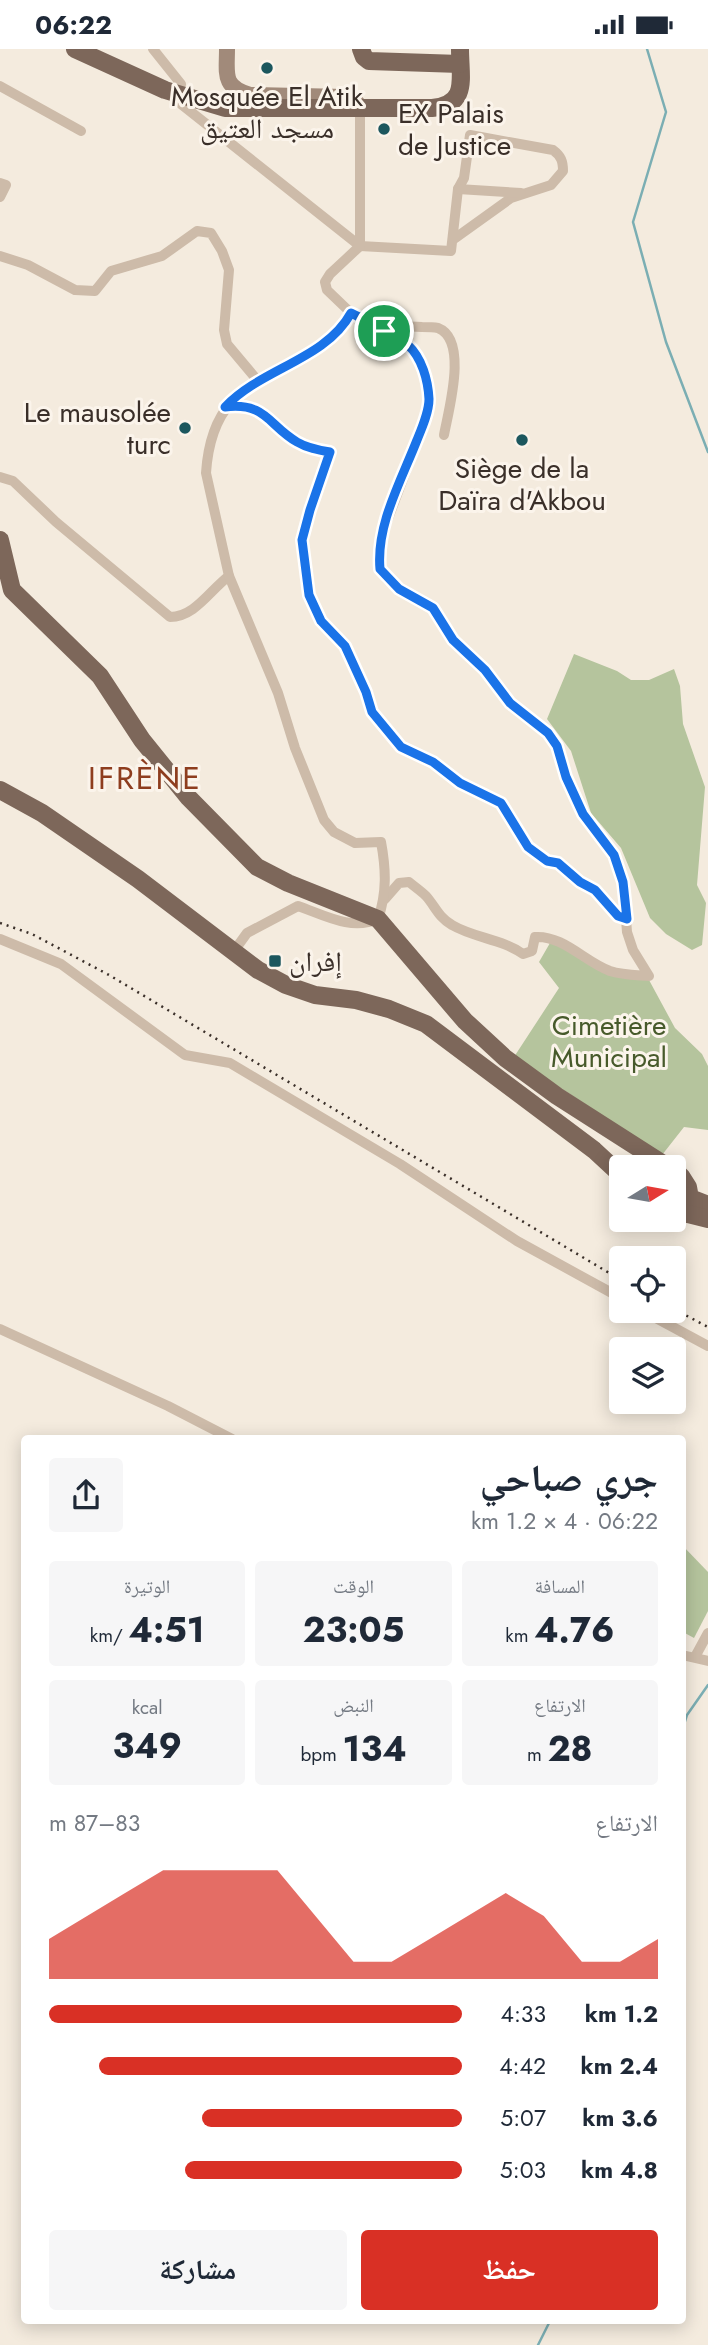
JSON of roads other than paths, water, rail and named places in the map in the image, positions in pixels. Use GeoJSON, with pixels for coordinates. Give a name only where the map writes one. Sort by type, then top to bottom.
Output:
{"type":"FeatureCollection","features":[{"type":"Feature","properties":{"kind":"main road"},"geometry":{"type":"LineString","coordinates":[[75,49],[180,100],[233,109],[432,109],[451,105],[459,93],[460,57],[369,61],[361,49]]}},
{"type":"Feature","properties":{"kind":"main road"},"geometry":{"type":"LineString","coordinates":[[0,540],[12,590],[100,676],[142,740],[189,798],[257,867],[288,883],[378,919],[465,1021],[505,1058],[608,1130],[636,1155]]}},
{"type":"Feature","properties":{"kind":"main road"},"geometry":{"type":"LineString","coordinates":[[0,790],[42,813],[138,879],[258,970],[286,985],[315,995],[356,1000],[389,1009],[426,1024],[609,1164]]}},
{"type":"Feature","properties":{"kind":"main road"},"geometry":{"type":"LineString","coordinates":[[608,1130],[637,1155]]}},
{"type":"Feature","properties":{"kind":"main road"},"geometry":{"type":"LineString","coordinates":[[594,1150],[609,1158]]}},
{"type":"Feature","properties":{"kind":"main road"},"geometry":{"type":"LineString","coordinates":[[686,1195],[708,1205]]}},
{"type":"Feature","properties":{"kind":"main road"},"geometry":{"type":"LineString","coordinates":[[686,1195],[708,1205]]}},
{"type":"Feature","properties":{"kind":"street"},"geometry":{"type":"LineString","coordinates":[[153,49],[181,84],[180,100],[359,246],[452,251],[458,189],[464,178],[470,135],[553,150],[560,156],[563,163],[561,177],[551,185],[511,198],[454,239]]}},
{"type":"Feature","properties":{"kind":"street"},"geometry":{"type":"LineString","coordinates":[[227,49],[228,79],[238,91],[250,95],[345,97],[354,99],[360,107],[359,246],[330,274],[325,282],[327,291],[351,313],[397,336],[410,346],[425,374],[429,401],[381,537],[380,569],[399,589],[433,608],[453,640],[485,670],[510,703],[548,733],[557,746],[566,777],[583,814],[614,855],[623,882],[628,932],[633,950],[649,976],[612,972],[557,940],[544,936],[535,937],[532,951],[523,954],[513,947],[470,934],[439,915],[426,896],[409,882],[400,883],[384,899]]}},
{"type":"Feature","properties":{"kind":"street"},"geometry":{"type":"LineString","coordinates":[[0,86],[81,131]]}},
{"type":"Feature","properties":{"kind":"street"},"geometry":{"type":"LineString","coordinates":[[0,183],[6,185],[0,197]]}},
{"type":"Feature","properties":{"kind":"street"},"geometry":{"type":"LineString","coordinates":[[458,189],[523,194]]}},
{"type":"Feature","properties":{"kind":"street"},"geometry":{"type":"LineString","coordinates":[[0,256],[28,265],[75,290],[94,291],[111,271],[163,256],[197,230],[211,233],[229,270],[223,330],[227,344],[258,381]]}},
{"type":"Feature","properties":{"kind":"street"},"geometry":{"type":"LineString","coordinates":[[234,951],[247,933],[298,906],[353,924],[365,925],[378,919],[384,899],[385,865],[381,842],[355,842],[345,839],[334,832],[324,820],[295,748],[278,693],[229,576],[206,473],[215,428],[225,407],[258,381],[322,345],[344,326],[351,313]]}},
{"type":"Feature","properties":{"kind":"street"},"geometry":{"type":"LineString","coordinates":[[384,331],[393,327],[431,327],[446,333],[453,349],[455,373],[444,435]]}},
{"type":"Feature","properties":{"kind":"street"},"geometry":{"type":"LineString","coordinates":[[225,407],[255,408],[270,417],[297,442],[330,452],[302,540],[309,595],[321,621],[345,646],[372,712],[388,734],[401,747],[433,762],[460,783],[501,803],[528,847],[547,861],[558,863],[580,882],[595,890],[618,916],[627,919]]}},
{"type":"Feature","properties":{"kind":"street"},"geometry":{"type":"LineString","coordinates":[[0,477],[13,481],[55,522],[170,617],[188,614],[216,585],[229,576]]}},
{"type":"Feature","properties":{"kind":"street"},"geometry":{"type":"LineString","coordinates":[[0,939],[61,964],[185,1055],[230,1063],[400,1164],[517,1241],[609,1291]]}},
{"type":"Feature","properties":{"kind":"street"},"geometry":{"type":"LineString","coordinates":[[665,1323],[708,1346]]}},
{"type":"Feature","properties":{"kind":"street"},"geometry":{"type":"LineString","coordinates":[[0,1329],[168,1406],[224,1435]]}},
{"type":"Feature","properties":{"kind":"street"},"geometry":{"type":"LineString","coordinates":[[695,1657],[708,1633]]}},
{"type":"Feature","properties":{"kind":"street"},"geometry":{"type":"LineString","coordinates":[[686,1656],[708,1661]]}},
{"type":"Feature","properties":{"kind":"waterway"},"geometry":{"type":"LineString","coordinates":[[647,49],[666,112],[633,222],[666,342],[708,452]]}},
{"type":"Feature","properties":{"kind":"waterway"},"geometry":{"type":"LineString","coordinates":[[686,1718],[708,1685]]}},
{"type":"Feature","properties":{"kind":"waterway"},"geometry":{"type":"LineString","coordinates":[[538,2345],[548,2324]]}},
{"type":"Feature","properties":{"kind":"railway"},"geometry":{"type":"LineString","coordinates":[[0,923],[32,934],[109,975],[609,1273]]}},
{"type":"Feature","properties":{"kind":"railway"},"geometry":{"type":"LineString","coordinates":[[686,1315],[708,1327]]}},
{"type":"Feature","properties":{"kind":"place","name":"Mosquée El Atik مسجد العتيق"},"geometry":{"type":"Point","coordinates":[267,68]}},
{"type":"Feature","properties":{"kind":"place","name":"EX Palais de Justice"},"geometry":{"type":"Point","coordinates":[384,129]}},
{"type":"Feature","properties":{"kind":"place","name":"Le mausolée turc"},"geometry":{"type":"Point","coordinates":[185,428]}},
{"type":"Feature","properties":{"kind":"place","name":"Siège de la Daïra d'Akbou"},"geometry":{"type":"Point","coordinates":[522,440]}},
{"type":"Feature","properties":{"kind":"place","name":"إفران"},"geometry":{"type":"Point","coordinates":[275,961]}},
{"type":"Feature","properties":{"kind":"district","name":"IFRÈNE"},"geometry":{"type":"Point","coordinates":[145,778]}},
{"type":"Feature","properties":{"kind":"park label","name":"Cimetière Municipal"},"geometry":{"type":"Point","coordinates":[609,1041]}}]}
